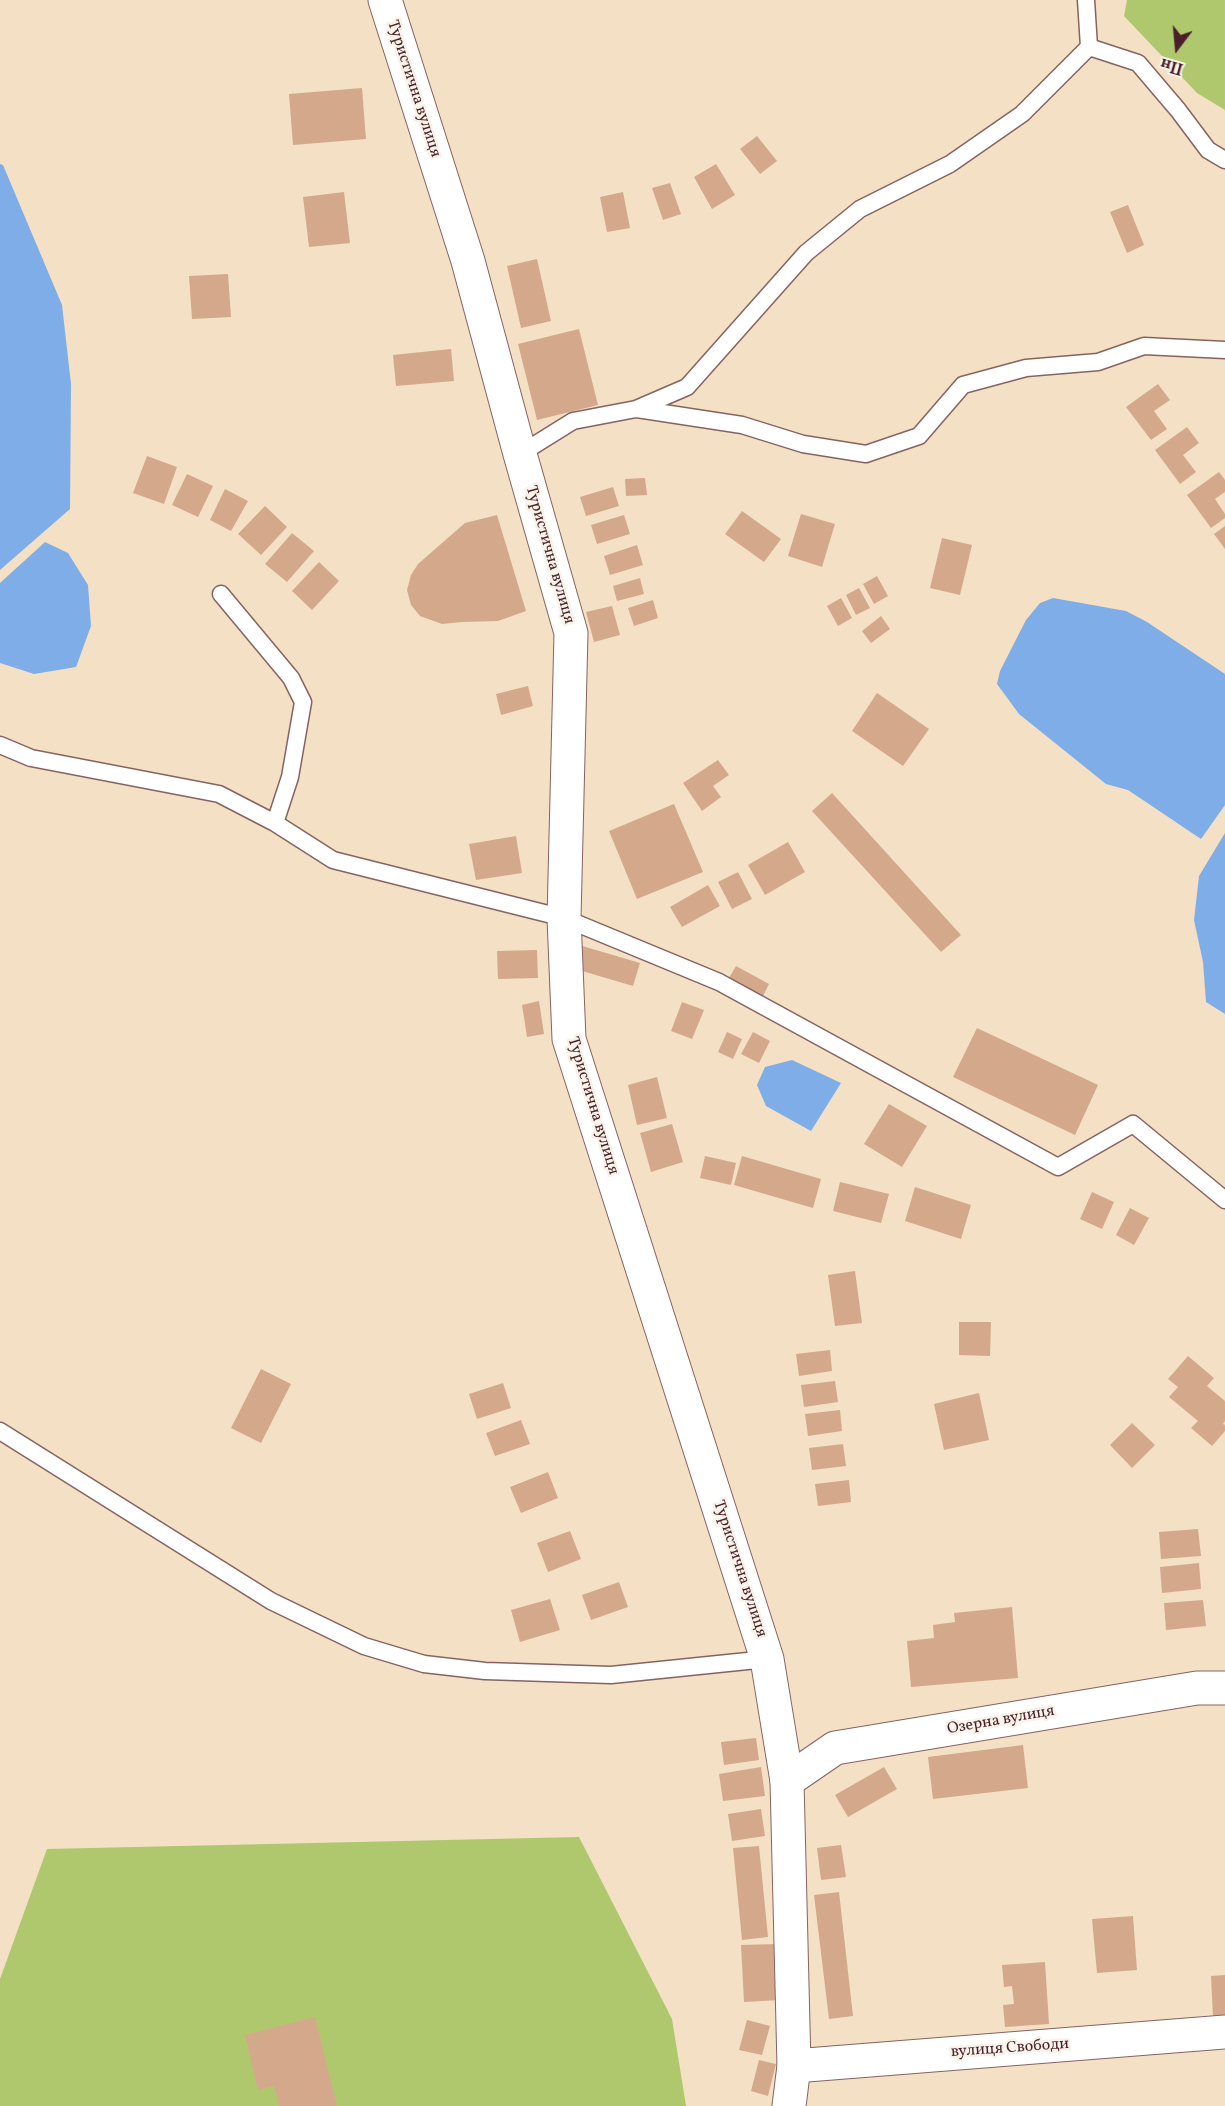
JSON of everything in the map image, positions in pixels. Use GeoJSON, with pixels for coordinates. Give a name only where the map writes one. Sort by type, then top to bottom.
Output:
{"type":"FeatureCollection","features":[{"type":"Feature","properties":{"kind":"street","name":"Туристична вулиця"},"geometry":{"type":"LineString","coordinates":[[385,0],[468,261],[571,633],[564,918],[569,1039],[767,1659],[787,1781],[794,2066],[789,2106]]}},
{"type":"Feature","properties":{"kind":"street","name":"Озерна вулиця"},"geometry":{"type":"LineString","coordinates":[[787,1781],[835,1748],[1197,1688],[1225,1688]]}},
{"type":"Feature","properties":{"kind":"street","name":"вулиця Свободи"},"geometry":{"type":"LineString","coordinates":[[794,2066],[1225,2032]]}},
{"type":"Feature","properties":{"kind":"lane"},"geometry":{"type":"LineString","coordinates":[[520,454],[573,421],[636,409],[687,387],[806,253],[860,209],[950,164],[1022,114],[1089,47],[1086,0]]}},
{"type":"Feature","properties":{"kind":"lane"},"geometry":{"type":"LineString","coordinates":[[1089,47],[1138,63],[1208,150],[1225,159]]}},
{"type":"Feature","properties":{"kind":"lane"},"geometry":{"type":"LineString","coordinates":[[636,409],[742,425],[803,444],[866,454],[919,436],[963,385],[1026,368],[1098,362],[1144,346],[1225,351]]}},
{"type":"Feature","properties":{"kind":"lane"},"geometry":{"type":"LineString","coordinates":[[221,594],[291,678],[303,702],[290,777],[275,823]]}},
{"type":"Feature","properties":{"kind":"lane"},"geometry":{"type":"LineString","coordinates":[[0,745],[31,758],[219,794],[275,823],[333,860],[564,918],[718,982],[1058,1167],[1133,1124],[1225,1200]]}},
{"type":"Feature","properties":{"kind":"lane"},"geometry":{"type":"LineString","coordinates":[[0,1431],[271,1601],[364,1646],[424,1664],[486,1671],[611,1675],[767,1659]]}},
{"type":"Feature","properties":{"kind":"green space"},"geometry":{"type":"Polygon","coordinates":[[[1127,0],[1225,0],[1225,110],[1197,93],[1124,16],[1127,0]]]}},
{"type":"Feature","properties":{"kind":"green space"},"geometry":{"type":"Polygon","coordinates":[[[579,1837],[672,2019],[686,2106],[0,2106],[0,1979],[47,1849],[579,1837]]]}},
{"type":"Feature","properties":{"kind":"water"},"geometry":{"type":"Polygon","coordinates":[[[0,164],[3,165],[62,305],[71,384],[70,509],[0,570],[0,164]]]}},
{"type":"Feature","properties":{"kind":"water"},"geometry":{"type":"Polygon","coordinates":[[[45,542],[68,553],[88,585],[91,626],[76,667],[34,674],[0,663],[0,583],[45,542]]]}},
{"type":"Feature","properties":{"kind":"water"},"geometry":{"type":"Polygon","coordinates":[[[1053,598],[1126,611],[1147,622],[1225,674],[1225,805],[1201,839],[1128,790],[1106,784],[1019,714],[997,684],[1000,671],[1026,620],[1040,603],[1053,598]]]}},
{"type":"Feature","properties":{"kind":"water"},"geometry":{"type":"Polygon","coordinates":[[[1225,833],[1225,1014],[1206,1002],[1203,962],[1194,920],[1199,876],[1225,833]]]}},
{"type":"Feature","properties":{"kind":"water"},"geometry":{"type":"Polygon","coordinates":[[[792,1060],[841,1083],[811,1131],[766,1106],[757,1085],[765,1067],[792,1060]]]}},
{"type":"Feature","properties":{"kind":"building"},"geometry":{"type":"Polygon","coordinates":[[[362,88],[366,139],[293,145],[289,94],[362,88]]]}},
{"type":"Feature","properties":{"kind":"building"},"geometry":{"type":"Polygon","coordinates":[[[757,136],[777,161],[760,174],[740,149],[757,136]]]}},
{"type":"Feature","properties":{"kind":"building"},"geometry":{"type":"Polygon","coordinates":[[[716,164],[735,195],[712,209],[694,177],[716,164]]]}},
{"type":"Feature","properties":{"kind":"building"},"geometry":{"type":"Polygon","coordinates":[[[670,183],[681,214],[663,220],[652,188],[670,183]]]}},
{"type":"Feature","properties":{"kind":"building"},"geometry":{"type":"Polygon","coordinates":[[[344,192],[350,243],[309,247],[303,197],[344,192]]]}},
{"type":"Feature","properties":{"kind":"building"},"geometry":{"type":"Polygon","coordinates":[[[623,192],[630,228],[607,232],[600,197],[623,192]]]}},
{"type":"Feature","properties":{"kind":"building"},"geometry":{"type":"Polygon","coordinates":[[[1128,205],[1144,245],[1127,253],[1110,212],[1128,205]]]}},
{"type":"Feature","properties":{"kind":"building"},"geometry":{"type":"Polygon","coordinates":[[[537,259],[551,321],[521,328],[507,266],[537,259]]]}},
{"type":"Feature","properties":{"kind":"building"},"geometry":{"type":"Polygon","coordinates":[[[228,274],[231,317],[192,319],[189,276],[228,274]]]}},
{"type":"Feature","properties":{"kind":"building"},"geometry":{"type":"Polygon","coordinates":[[[579,329],[598,405],[537,420],[518,344],[579,329]]]}},
{"type":"Feature","properties":{"kind":"building"},"geometry":{"type":"Polygon","coordinates":[[[451,349],[454,381],[396,386],[393,355],[451,349]]]}},
{"type":"Feature","properties":{"kind":"building"},"geometry":{"type":"Polygon","coordinates":[[[1158,384],[1170,400],[1154,411],[1167,429],[1151,440],[1126,407],[1158,384]]]}},
{"type":"Feature","properties":{"kind":"building"},"geometry":{"type":"Polygon","coordinates":[[[1187,427],[1199,443],[1183,455],[1196,472],[1180,484],[1155,450],[1187,427]]]}},
{"type":"Feature","properties":{"kind":"building"},"geometry":{"type":"Polygon","coordinates":[[[147,456],[177,467],[164,504],[133,493],[147,456]]]}},
{"type":"Feature","properties":{"kind":"building"},"geometry":{"type":"Polygon","coordinates":[[[1219,472],[1225,480],[1225,492],[1215,499],[1225,514],[1225,518],[1211,528],[1187,495],[1219,472]]]}},
{"type":"Feature","properties":{"kind":"building"},"geometry":{"type":"Polygon","coordinates":[[[187,474],[213,486],[198,517],[172,505],[187,474]]]}},
{"type":"Feature","properties":{"kind":"building"},"geometry":{"type":"Polygon","coordinates":[[[645,478],[647,495],[626,496],[625,479],[645,478]]]}},
{"type":"Feature","properties":{"kind":"building"},"geometry":{"type":"Polygon","coordinates":[[[613,487],[619,506],[586,516],[580,497],[613,487]]]}},
{"type":"Feature","properties":{"kind":"building"},"geometry":{"type":"Polygon","coordinates":[[[225,489],[248,501],[231,531],[210,520],[225,489]]]}},
{"type":"Feature","properties":{"kind":"building"},"geometry":{"type":"Polygon","coordinates":[[[265,506],[287,527],[261,555],[238,534],[265,506]]]}},
{"type":"Feature","properties":{"kind":"building"},"geometry":{"type":"Polygon","coordinates":[[[742,511],[781,539],[764,562],[725,534],[742,511]]]}},
{"type":"Feature","properties":{"kind":"building"},"geometry":{"type":"Polygon","coordinates":[[[801,514],[835,524],[822,567],[788,556],[801,514]]]}},
{"type":"Feature","properties":{"kind":"building"},"geometry":{"type":"Polygon","coordinates":[[[497,515],[526,611],[498,621],[442,624],[420,616],[411,605],[407,590],[411,575],[418,564],[465,523],[497,515]]]}},
{"type":"Feature","properties":{"kind":"building"},"geometry":{"type":"Polygon","coordinates":[[[624,515],[630,534],[597,544],[591,525],[624,515]]]}},
{"type":"Feature","properties":{"kind":"building"},"geometry":{"type":"Polygon","coordinates":[[[1225,526],[1225,549],[1214,534],[1225,526]]]}},
{"type":"Feature","properties":{"kind":"building"},"geometry":{"type":"Polygon","coordinates":[[[292,533],[314,551],[287,582],[265,564],[292,533]]]}},
{"type":"Feature","properties":{"kind":"building"},"geometry":{"type":"Polygon","coordinates":[[[942,538],[972,545],[960,595],[930,588],[942,538]]]}},
{"type":"Feature","properties":{"kind":"building"},"geometry":{"type":"Polygon","coordinates":[[[637,545],[643,565],[610,575],[604,556],[637,545]]]}},
{"type":"Feature","properties":{"kind":"building"},"geometry":{"type":"Polygon","coordinates":[[[319,562],[339,581],[312,610],[292,591],[319,562]]]}},
{"type":"Feature","properties":{"kind":"building"},"geometry":{"type":"Polygon","coordinates":[[[877,576],[888,596],[874,604],[863,584],[877,576]]]}},
{"type":"Feature","properties":{"kind":"building"},"geometry":{"type":"Polygon","coordinates":[[[640,578],[644,594],[617,601],[613,586],[640,578]]]}},
{"type":"Feature","properties":{"kind":"building"},"geometry":{"type":"Polygon","coordinates":[[[859,588],[870,608],[856,615],[846,595],[859,588]]]}},
{"type":"Feature","properties":{"kind":"building"},"geometry":{"type":"Polygon","coordinates":[[[841,598],[852,618],[838,626],[827,606],[841,598]]]}},
{"type":"Feature","properties":{"kind":"building"},"geometry":{"type":"Polygon","coordinates":[[[653,600],[658,618],[634,626],[628,608],[653,600]]]}},
{"type":"Feature","properties":{"kind":"building"},"geometry":{"type":"Polygon","coordinates":[[[612,606],[620,635],[594,642],[586,612],[612,606]]]}},
{"type":"Feature","properties":{"kind":"building"},"geometry":{"type":"Polygon","coordinates":[[[881,616],[890,629],[871,643],[862,631],[881,616]]]}},
{"type":"Feature","properties":{"kind":"building"},"geometry":{"type":"Polygon","coordinates":[[[528,686],[533,706],[501,715],[496,694],[528,686]]]}},
{"type":"Feature","properties":{"kind":"building"},"geometry":{"type":"Polygon","coordinates":[[[877,693],[929,729],[903,766],[852,731],[877,693]]]}},
{"type":"Feature","properties":{"kind":"building"},"geometry":{"type":"Polygon","coordinates":[[[718,760],[729,775],[713,786],[721,797],[702,811],[683,783],[718,760]]]}},
{"type":"Feature","properties":{"kind":"building"},"geometry":{"type":"Polygon","coordinates":[[[832,793],[961,935],[941,952],[812,811],[832,793]]]}},
{"type":"Feature","properties":{"kind":"building"},"geometry":{"type":"Polygon","coordinates":[[[674,804],[703,872],[637,899],[609,831],[674,804]]]}},
{"type":"Feature","properties":{"kind":"building"},"geometry":{"type":"Polygon","coordinates":[[[516,836],[522,873],[476,880],[469,844],[516,836]]]}},
{"type":"Feature","properties":{"kind":"building"},"geometry":{"type":"Polygon","coordinates":[[[788,842],[805,872],[765,895],[748,865],[788,842]]]}},
{"type":"Feature","properties":{"kind":"building"},"geometry":{"type":"Polygon","coordinates":[[[738,872],[752,899],[732,909],[718,882],[738,872]]]}},
{"type":"Feature","properties":{"kind":"building"},"geometry":{"type":"Polygon","coordinates":[[[708,885],[720,906],[682,927],[670,907],[708,885]]]}},
{"type":"Feature","properties":{"kind":"building"},"geometry":{"type":"Polygon","coordinates":[[[579,945],[640,963],[633,986],[572,968],[579,945]]]}},
{"type":"Feature","properties":{"kind":"building"},"geometry":{"type":"Polygon","coordinates":[[[537,950],[538,978],[498,979],[497,951],[537,950]]]}},
{"type":"Feature","properties":{"kind":"building"},"geometry":{"type":"Polygon","coordinates":[[[736,966],[769,984],[763,996],[729,978],[736,966]]]}},
{"type":"Feature","properties":{"kind":"building"},"geometry":{"type":"Polygon","coordinates":[[[539,1001],[544,1034],[527,1037],[522,1005],[539,1001]]]}},
{"type":"Feature","properties":{"kind":"building"},"geometry":{"type":"Polygon","coordinates":[[[682,1002],[704,1010],[692,1039],[671,1031],[682,1002]]]}},
{"type":"Feature","properties":{"kind":"building"},"geometry":{"type":"Polygon","coordinates":[[[977,1028],[1098,1085],[1075,1135],[953,1077],[977,1028]]]}},
{"type":"Feature","properties":{"kind":"building"},"geometry":{"type":"Polygon","coordinates":[[[727,1032],[742,1039],[733,1059],[718,1052],[727,1032]]]}},
{"type":"Feature","properties":{"kind":"building"},"geometry":{"type":"Polygon","coordinates":[[[753,1032],[770,1041],[759,1063],[741,1054],[753,1032]]]}},
{"type":"Feature","properties":{"kind":"building"},"geometry":{"type":"Polygon","coordinates":[[[657,1077],[667,1118],[637,1125],[628,1085],[657,1077]]]}},
{"type":"Feature","properties":{"kind":"building"},"geometry":{"type":"Polygon","coordinates":[[[889,1104],[927,1126],[902,1167],[864,1144],[889,1104]]]}},
{"type":"Feature","properties":{"kind":"building"},"geometry":{"type":"Polygon","coordinates":[[[672,1124],[683,1162],[651,1172],[640,1133],[672,1124]]]}},
{"type":"Feature","properties":{"kind":"building"},"geometry":{"type":"Polygon","coordinates":[[[705,1156],[736,1163],[731,1185],[700,1178],[705,1156]]]}},
{"type":"Feature","properties":{"kind":"building"},"geometry":{"type":"Polygon","coordinates":[[[742,1156],[821,1179],[813,1208],[734,1185],[742,1156]]]}},
{"type":"Feature","properties":{"kind":"building"},"geometry":{"type":"Polygon","coordinates":[[[840,1182],[889,1194],[881,1223],[833,1211],[840,1182]]]}},
{"type":"Feature","properties":{"kind":"building"},"geometry":{"type":"Polygon","coordinates":[[[915,1187],[971,1205],[961,1239],[905,1221],[915,1187]]]}},
{"type":"Feature","properties":{"kind":"building"},"geometry":{"type":"Polygon","coordinates":[[[1092,1192],[1114,1202],[1102,1229],[1080,1219],[1092,1192]]]}},
{"type":"Feature","properties":{"kind":"building"},"geometry":{"type":"Polygon","coordinates":[[[1130,1208],[1149,1218],[1134,1245],[1116,1235],[1130,1208]]]}},
{"type":"Feature","properties":{"kind":"building"},"geometry":{"type":"Polygon","coordinates":[[[855,1271],[862,1323],[835,1326],[828,1275],[855,1271]]]}},
{"type":"Feature","properties":{"kind":"building"},"geometry":{"type":"Polygon","coordinates":[[[959,1322],[991,1322],[990,1356],[959,1355],[959,1322]]]}},
{"type":"Feature","properties":{"kind":"building"},"geometry":{"type":"Polygon","coordinates":[[[830,1350],[832,1371],[799,1376],[796,1354],[830,1350]]]}},
{"type":"Feature","properties":{"kind":"building"},"geometry":{"type":"Polygon","coordinates":[[[1188,1356],[1214,1378],[1207,1386],[1225,1401],[1223,1424],[1225,1431],[1212,1446],[1191,1428],[1198,1421],[1169,1397],[1178,1387],[1168,1379],[1188,1356]]]}},
{"type":"Feature","properties":{"kind":"building"},"geometry":{"type":"Polygon","coordinates":[[[261,1369],[291,1384],[261,1443],[231,1428],[261,1369]]]}},
{"type":"Feature","properties":{"kind":"building"},"geometry":{"type":"Polygon","coordinates":[[[835,1381],[838,1402],[804,1407],[801,1385],[835,1381]]]}},
{"type":"Feature","properties":{"kind":"building"},"geometry":{"type":"Polygon","coordinates":[[[503,1383],[511,1408],[477,1419],[469,1394],[503,1383]]]}},
{"type":"Feature","properties":{"kind":"building"},"geometry":{"type":"Polygon","coordinates":[[[979,1393],[989,1440],[944,1450],[934,1404],[979,1393]]]}},
{"type":"Feature","properties":{"kind":"building"},"geometry":{"type":"Polygon","coordinates":[[[840,1410],[842,1431],[808,1436],[805,1414],[840,1410]]]}},
{"type":"Feature","properties":{"kind":"building"},"geometry":{"type":"Polygon","coordinates":[[[521,1420],[530,1444],[495,1456],[486,1433],[521,1420]]]}},
{"type":"Feature","properties":{"kind":"building"},"geometry":{"type":"Polygon","coordinates":[[[1132,1423],[1155,1445],[1132,1468],[1110,1445],[1132,1423]]]}},
{"type":"Feature","properties":{"kind":"building"},"geometry":{"type":"Polygon","coordinates":[[[843,1444],[846,1466],[812,1470],[809,1448],[843,1444]]]}},
{"type":"Feature","properties":{"kind":"building"},"geometry":{"type":"Polygon","coordinates":[[[548,1472],[558,1498],[521,1513],[510,1487],[548,1472]]]}},
{"type":"Feature","properties":{"kind":"building"},"geometry":{"type":"Polygon","coordinates":[[[849,1480],[851,1502],[818,1506],[815,1484],[849,1480]]]}},
{"type":"Feature","properties":{"kind":"building"},"geometry":{"type":"Polygon","coordinates":[[[1198,1529],[1201,1556],[1161,1559],[1159,1532],[1198,1529]]]}},
{"type":"Feature","properties":{"kind":"building"},"geometry":{"type":"Polygon","coordinates":[[[570,1531],[581,1559],[548,1572],[537,1543],[570,1531]]]}},
{"type":"Feature","properties":{"kind":"building"},"geometry":{"type":"Polygon","coordinates":[[[1199,1563],[1201,1589],[1162,1593],[1160,1567],[1199,1563]]]}},
{"type":"Feature","properties":{"kind":"building"},"geometry":{"type":"Polygon","coordinates":[[[619,1582],[628,1607],[591,1620],[582,1595],[619,1582]]]}},
{"type":"Feature","properties":{"kind":"building"},"geometry":{"type":"Polygon","coordinates":[[[550,1599],[560,1630],[520,1642],[511,1610],[550,1599]]]}},
{"type":"Feature","properties":{"kind":"building"},"geometry":{"type":"Polygon","coordinates":[[[1203,1600],[1206,1626],[1166,1630],[1164,1603],[1203,1600]]]}},
{"type":"Feature","properties":{"kind":"building"},"geometry":{"type":"Polygon","coordinates":[[[1012,1607],[1018,1678],[911,1687],[907,1641],[934,1638],[933,1625],[955,1622],[954,1613],[1012,1607]]]}},
{"type":"Feature","properties":{"kind":"building"},"geometry":{"type":"Polygon","coordinates":[[[756,1738],[759,1760],[724,1765],[721,1742],[756,1738]]]}},
{"type":"Feature","properties":{"kind":"building"},"geometry":{"type":"Polygon","coordinates":[[[1023,1745],[1028,1788],[933,1799],[928,1757],[1023,1745]]]}},
{"type":"Feature","properties":{"kind":"building"},"geometry":{"type":"Polygon","coordinates":[[[761,1767],[765,1796],[723,1801],[719,1774],[761,1767]]]}},
{"type":"Feature","properties":{"kind":"building"},"geometry":{"type":"Polygon","coordinates":[[[884,1767],[897,1789],[848,1817],[835,1795],[884,1767]]]}},
{"type":"Feature","properties":{"kind":"building"},"geometry":{"type":"Polygon","coordinates":[[[761,1809],[765,1836],[732,1841],[728,1814],[761,1809]]]}},
{"type":"Feature","properties":{"kind":"building"},"geometry":{"type":"Polygon","coordinates":[[[841,1845],[846,1877],[821,1880],[817,1848],[841,1845]]]}},
{"type":"Feature","properties":{"kind":"building"},"geometry":{"type":"Polygon","coordinates":[[[759,1846],[768,1937],[742,1940],[733,1848],[759,1846]]]}},
{"type":"Feature","properties":{"kind":"building"},"geometry":{"type":"Polygon","coordinates":[[[839,1892],[853,2016],[829,2019],[814,1895],[839,1892]]]}},
{"type":"Feature","properties":{"kind":"building"},"geometry":{"type":"Polygon","coordinates":[[[1133,1916],[1137,1970],[1097,1973],[1092,1919],[1133,1916]]]}},
{"type":"Feature","properties":{"kind":"building"},"geometry":{"type":"Polygon","coordinates":[[[776,1944],[780,2000],[744,2002],[741,1945],[776,1944]]]}},
{"type":"Feature","properties":{"kind":"building"},"geometry":{"type":"Polygon","coordinates":[[[1045,1962],[1049,2024],[1005,2027],[1003,2005],[1014,2004],[1012,1986],[1004,1987],[1002,1965],[1045,1962]]]}},
{"type":"Feature","properties":{"kind":"building"},"geometry":{"type":"Polygon","coordinates":[[[1225,1975],[1225,2016],[1213,2017],[1211,1976],[1225,1975]]]}},
{"type":"Feature","properties":{"kind":"building"},"geometry":{"type":"Polygon","coordinates":[[[315,2017],[337,2106],[279,2106],[274,2086],[258,2090],[245,2035],[315,2017]]]}},
{"type":"Feature","properties":{"kind":"building"},"geometry":{"type":"Polygon","coordinates":[[[747,2020],[770,2026],[762,2055],[739,2050],[747,2020]]]}},
{"type":"Feature","properties":{"kind":"building"},"geometry":{"type":"Polygon","coordinates":[[[759,2060],[776,2064],[768,2096],[751,2091],[759,2060]]]}}]}
